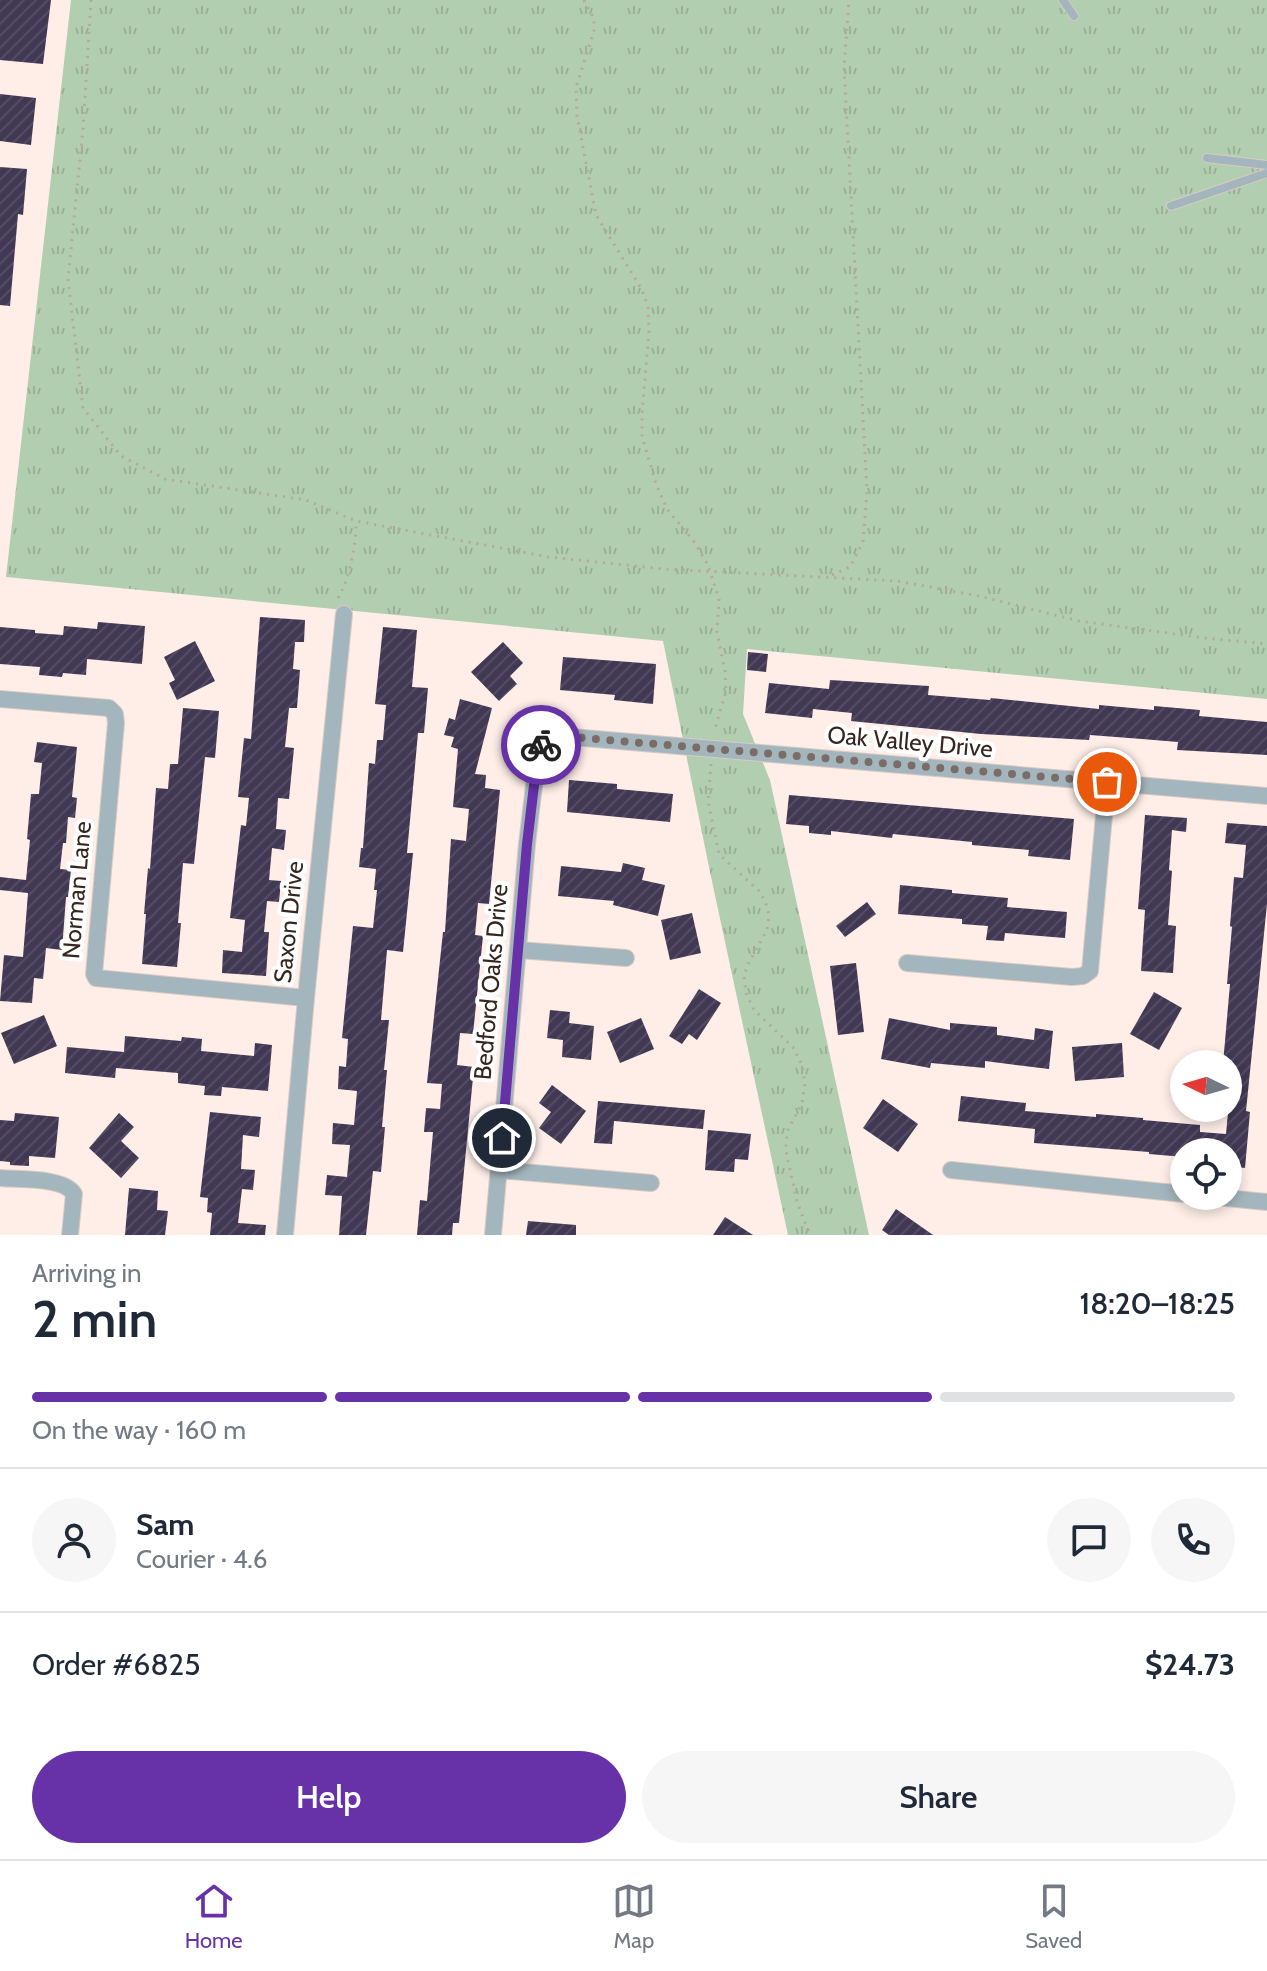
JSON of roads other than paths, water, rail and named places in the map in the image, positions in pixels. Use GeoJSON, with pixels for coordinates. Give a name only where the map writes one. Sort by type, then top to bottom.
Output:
{"type":"FeatureCollection","features":[{"type":"Feature","properties":{"kind":"street","name":"Saxon Drive"},"geometry":{"type":"LineString","coordinates":[[285,1235],[339,608]]}},
{"type":"Feature","properties":{"kind":"street","name":"Norman Lane"},"geometry":{"type":"LineString","coordinates":[[0,699],[109,708],[115,714],[96,978],[306,998]]}},
{"type":"Feature","properties":{"kind":"street","name":"Oak Valley Drive"},"geometry":{"type":"LineString","coordinates":[[550,738],[560,736],[1267,796]]}},
{"type":"Feature","properties":{"kind":"street","name":"Bedford Oaks Drive"},"geometry":{"type":"LineString","coordinates":[[493,1235],[527,844],[538,752],[550,738]]}},
{"type":"Feature","properties":{"kind":"street"},"geometry":{"type":"LineString","coordinates":[[907,963],[1072,977],[1083,976],[1090,971],[1107,782]]}},
{"type":"Feature","properties":{"kind":"street"},"geometry":{"type":"LineString","coordinates":[[518,950],[626,958]]}},
{"type":"Feature","properties":{"kind":"street"},"geometry":{"type":"LineString","coordinates":[[499,1170],[651,1183]]}},
{"type":"Feature","properties":{"kind":"street"},"geometry":{"type":"LineString","coordinates":[[951,1170],[1170,1193]]}},
{"type":"Feature","properties":{"kind":"street"},"geometry":{"type":"LineString","coordinates":[[0,1178],[59,1183],[70,1188],[74,1194],[70,1235]]}},
{"type":"Feature","properties":{"kind":"street"},"geometry":{"type":"LineString","coordinates":[[1242,1200],[1267,1202]]}},
{"type":"Feature","properties":{"kind":"lane"},"geometry":{"type":"LineString","coordinates":[[1063,0],[1074,16]]}},
{"type":"Feature","properties":{"kind":"lane"},"geometry":{"type":"LineString","coordinates":[[1207,158],[1267,165]]}},
{"type":"Feature","properties":{"kind":"lane"},"geometry":{"type":"LineString","coordinates":[[1171,206],[1267,173]]}}]}
